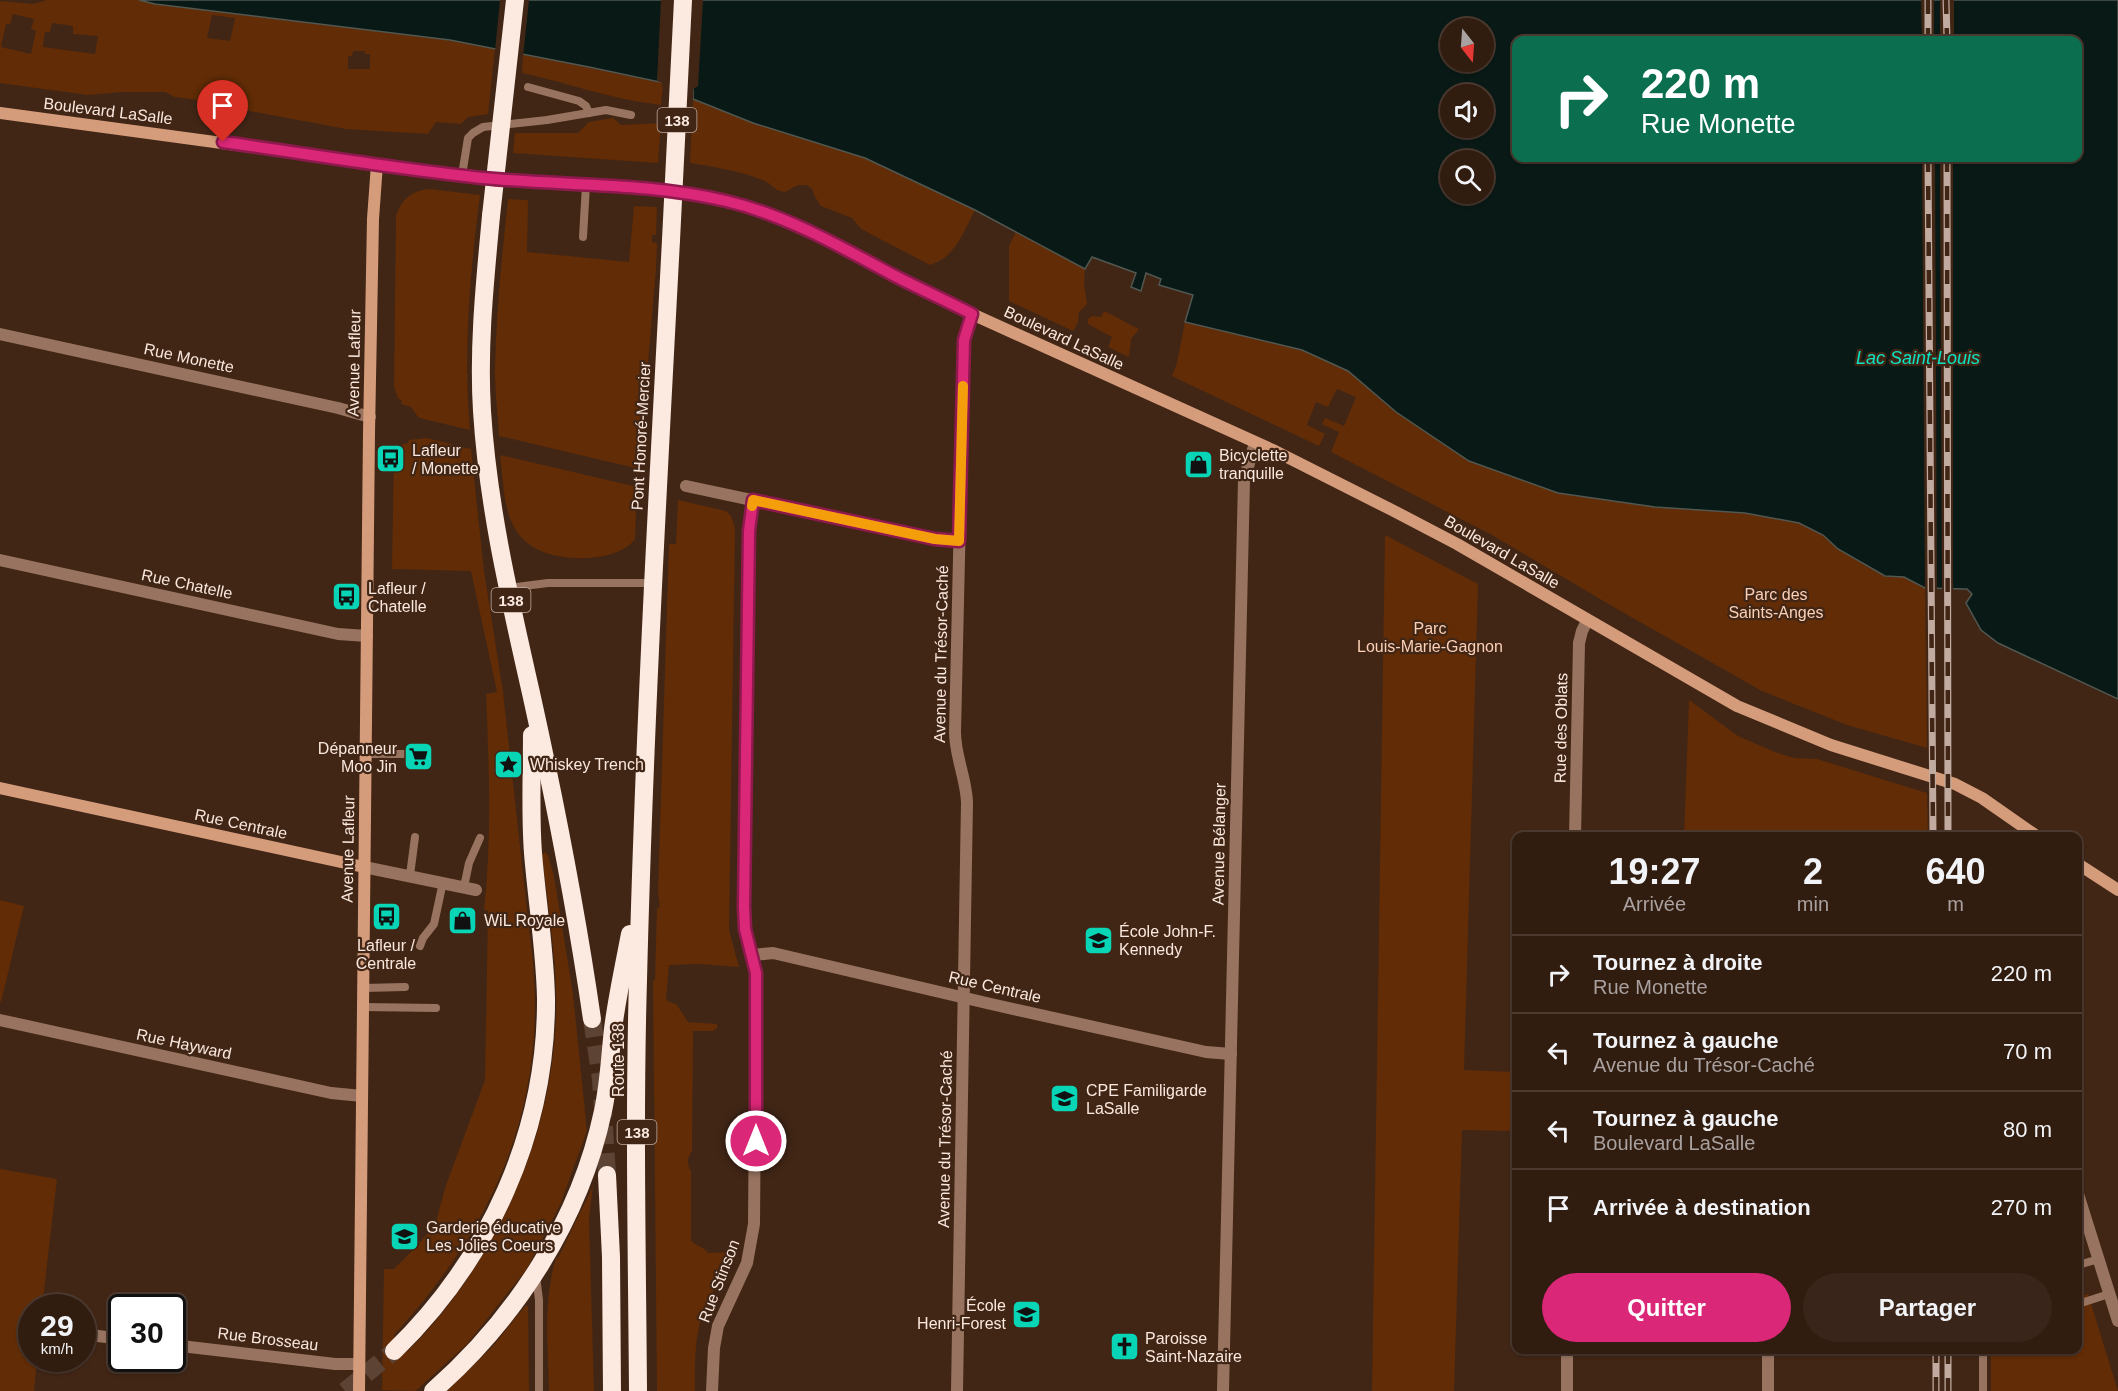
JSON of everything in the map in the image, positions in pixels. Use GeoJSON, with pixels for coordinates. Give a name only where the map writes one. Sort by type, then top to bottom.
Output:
{"type":"FeatureCollection","features":[{"type":"Feature","properties":{"kind":"highway","name":"138"},"geometry":{"type":"LineString","coordinates":[[515,0],[491,216],[481,358],[484,433],[493,506],[531,694]]}},
{"type":"Feature","properties":{"kind":"highway","name":"Pont Honoré-Mercier"},"geometry":{"type":"LineString","coordinates":[[641,874],[653,583],[683,0]]}},
{"type":"Feature","properties":{"kind":"highway"},"geometry":{"type":"LineString","coordinates":[[394,1351],[450,1289],[479,1245],[499,1207],[523,1149],[535,1103],[543,1049],[546,999],[533,852],[531,694]]}},
{"type":"Feature","properties":{"kind":"highway","name":"Route 138"},"geometry":{"type":"LineString","coordinates":[[531,694],[573,897],[592,1019]]}},
{"type":"Feature","properties":{"kind":"highway"},"geometry":{"type":"LineString","coordinates":[[433,1391],[484,1342],[536,1272],[567,1215],[583,1178],[597,1137],[607,1092],[613,1029],[641,874]]}},
{"type":"Feature","properties":{"kind":"highway","name":"Route 138"},"geometry":{"type":"LineString","coordinates":[[638,1391],[636,1158],[641,874]]}},
{"type":"Feature","properties":{"kind":"highway"},"geometry":{"type":"LineString","coordinates":[[607,1175],[611,1257],[612,1391]]}},
{"type":"Feature","properties":{"kind":"main road","name":"Boulevard LaSalle"},"geometry":{"type":"LineString","coordinates":[[0,113],[462,175],[669,190],[726,201],[767,214],[831,241],[972,314],[1275,451],[1442,536],[1694,683],[1752,713],[1839,748],[1955,784],[1982,798],[2028,832]]}},
{"type":"Feature","properties":{"kind":"main road","name":"Avenue Lafleur"},"geometry":{"type":"LineString","coordinates":[[359,1391],[370,417],[373,219],[377,164]]}},
{"type":"Feature","properties":{"kind":"main road","name":"Rue Centrale"},"geometry":{"type":"LineString","coordinates":[[0,788],[364,867]]}},
{"type":"Feature","properties":{"kind":"main road"},"geometry":{"type":"LineString","coordinates":[[2082,867],[2118,890]]}},
{"type":"Feature","properties":{"kind":"street","name":"Avenue du Trésor-Caché"},"geometry":{"type":"LineString","coordinates":[[957,1391],[967,802],[955,732],[964,340],[972,314]]}},
{"type":"Feature","properties":{"kind":"street","name":"Rue Monette"},"geometry":{"type":"LineString","coordinates":[[0,334],[370,417]]}},
{"type":"Feature","properties":{"kind":"street","name":"Avenue Bélanger"},"geometry":{"type":"LineString","coordinates":[[1223,1391],[1244,480],[1250,452],[1255,443]]}},
{"type":"Feature","properties":{"kind":"street"},"geometry":{"type":"LineString","coordinates":[[686,486],[935,539],[959,541]]}},
{"type":"Feature","properties":{"kind":"street","name":"Rue Stinson"},"geometry":{"type":"LineString","coordinates":[[712,1391],[715,1338],[724,1311],[747,1263],[754,1224],[757,991],[753,955],[745,929],[744,907],[749,531],[753,500]]}},
{"type":"Feature","properties":{"kind":"street","name":"Rue Chatelle"},"geometry":{"type":"LineString","coordinates":[[0,560],[338,634],[367,636]]}},
{"type":"Feature","properties":{"kind":"street","name":"Rue des Oblats"},"geometry":{"type":"LineString","coordinates":[[1575,832],[1579,643],[1587,621]]}},
{"type":"Feature","properties":{"kind":"street","name":"Rue Centrale"},"geometry":{"type":"LineString","coordinates":[[364,867],[470,888]]}},
{"type":"Feature","properties":{"kind":"street","name":"Rue Centrale"},"geometry":{"type":"LineString","coordinates":[[753,955],[773,953],[1206,1052],[1231,1054]]}},
{"type":"Feature","properties":{"kind":"street","name":"Rue Hayward"},"geometry":{"type":"LineString","coordinates":[[0,1020],[331,1093],[362,1096]]}},
{"type":"Feature","properties":{"kind":"street"},"geometry":{"type":"LineString","coordinates":[[2082,1206],[2118,1321]]}},
{"type":"Feature","properties":{"kind":"street","name":"Rue Brosseau"},"geometry":{"type":"LineString","coordinates":[[186,1347],[335,1364],[359,1364]]}},
{"type":"Feature","properties":{"kind":"street"},"geometry":{"type":"LineString","coordinates":[[1567,1354],[1567,1391]]}},
{"type":"Feature","properties":{"kind":"street"},"geometry":{"type":"LineString","coordinates":[[1768,1354],[1768,1391]]}},
{"type":"Feature","properties":{"kind":"lane"},"geometry":{"type":"LineString","coordinates":[[528,87],[579,101],[586,106],[589,113]]}},
{"type":"Feature","properties":{"kind":"lane"},"geometry":{"type":"LineString","coordinates":[[462,175],[468,138],[478,129],[613,110],[631,115]]}},
{"type":"Feature","properties":{"kind":"lane"},"geometry":{"type":"LineString","coordinates":[[583,237],[586,185]]}},
{"type":"Feature","properties":{"kind":"lane"},"geometry":{"type":"LineString","coordinates":[[508,588],[548,583],[653,583]]}},
{"type":"Feature","properties":{"kind":"lane"},"geometry":{"type":"LineString","coordinates":[[366,754],[408,754]]}},
{"type":"Feature","properties":{"kind":"lane"},"geometry":{"type":"LineString","coordinates":[[410,875],[415,837]]}},
{"type":"Feature","properties":{"kind":"lane"},"geometry":{"type":"LineString","coordinates":[[470,888],[469,863],[480,838]]}},
{"type":"Feature","properties":{"kind":"lane"},"geometry":{"type":"LineString","coordinates":[[420,946],[434,924],[443,882]]}},
{"type":"Feature","properties":{"kind":"lane"},"geometry":{"type":"LineString","coordinates":[[363,988],[405,987]]}},
{"type":"Feature","properties":{"kind":"lane"},"geometry":{"type":"LineString","coordinates":[[363,1007],[436,1008]]}},
{"type":"Feature","properties":{"kind":"lane"},"geometry":{"type":"LineString","coordinates":[[2082,1264],[2099,1259]]}},
{"type":"Feature","properties":{"kind":"lane"},"geometry":{"type":"LineString","coordinates":[[536,1272],[539,1300],[539,1391]]}},
{"type":"Feature","properties":{"kind":"lane"},"geometry":{"type":"LineString","coordinates":[[2082,1303],[2109,1294]]}},
{"type":"Feature","properties":{"kind":"lane"},"geometry":{"type":"LineString","coordinates":[[1983,1354],[1983,1391]]}},
{"type":"Feature","properties":{"kind":"green space"},"geometry":{"type":"Polygon","coordinates":[[[47,0],[139,0],[155,4],[450,40],[495,48],[488,114],[468,117],[461,124],[436,122],[428,134],[346,129],[213,102],[175,97],[165,92],[88,95],[0,83],[0,1],[33,4],[47,0]],[[13,14],[10,24],[6,24],[1,47],[31,54],[36,31],[31,29],[34,19],[13,14]],[[212,15],[207,38],[230,41],[235,18],[212,15]],[[52,23],[50,32],[45,32],[43,47],[95,54],[98,36],[73,34],[73,26],[52,23]],[[353,51],[352,56],[348,56],[348,69],[370,69],[370,54],[365,54],[365,51],[353,51]]]}},
{"type":"Feature","properties":{"kind":"green space"},"geometry":{"type":"Polygon","coordinates":[[[523,54],[663,83],[661,105],[608,95],[522,73],[523,54]]]}},
{"type":"Feature","properties":{"kind":"green space"},"geometry":{"type":"Polygon","coordinates":[[[693,99],[753,123],[865,158],[975,210],[958,243],[946,256],[930,265],[861,229],[852,218],[821,206],[812,189],[807,185],[798,185],[785,192],[765,181],[747,175],[690,163],[693,99]]]}},
{"type":"Feature","properties":{"kind":"green space"},"geometry":{"type":"Polygon","coordinates":[[[613,118],[621,125],[661,123],[658,163],[513,153],[515,133],[578,133],[589,122],[613,118]]]}},
{"type":"Feature","properties":{"kind":"green space"},"geometry":{"type":"Polygon","coordinates":[[[430,189],[480,195],[467,341],[470,430],[418,417],[411,407],[401,404],[402,401],[398,398],[394,387],[396,216],[408,196],[430,189]]]}},
{"type":"Feature","properties":{"kind":"green space"},"geometry":{"type":"Polygon","coordinates":[[[508,199],[528,200],[527,252],[629,262],[634,206],[657,207],[656,235],[652,235],[652,242],[657,243],[656,269],[639,469],[499,436],[495,379],[496,349],[508,199]]]}},
{"type":"Feature","properties":{"kind":"green space"},"geometry":{"type":"Polygon","coordinates":[[[1016,232],[1085,269],[1084,284],[1087,304],[1079,312],[1078,322],[1073,331],[1009,301],[1009,246],[1016,232]]]}},
{"type":"Feature","properties":{"kind":"green space"},"geometry":{"type":"Polygon","coordinates":[[[1104,311],[1139,329],[1131,339],[1129,357],[1108,347],[1112,337],[1088,324],[1088,319],[1092,316],[1101,317],[1104,311]]]}},
{"type":"Feature","properties":{"kind":"green space","name":"Parc des Saints-Anges"},"geometry":{"type":"Polygon","coordinates":[[[1185,322],[1303,350],[1348,371],[1396,412],[1469,461],[1558,493],[1655,507],[1746,513],[1799,523],[1823,535],[1838,549],[1873,570],[1885,576],[1904,577],[1925,588],[1927,748],[1847,725],[1762,691],[1492,535],[1331,452],[1339,432],[1322,424],[1325,418],[1344,426],[1356,397],[1337,389],[1328,407],[1316,402],[1307,425],[1325,434],[1319,446],[1172,376],[1177,363],[1185,322]]]}},
{"type":"Feature","properties":{"kind":"green space"},"geometry":{"type":"Polygon","coordinates":[[[427,438],[471,449],[484,571],[503,692],[533,964],[535,1018],[530,1069],[520,1118],[505,1165],[484,1210],[458,1253],[428,1295],[394,1335],[394,1362],[428,1329],[470,1275],[509,1207],[537,1134],[553,1057],[556,1018],[554,956],[542,855],[545,852],[554,876],[573,994],[587,1131],[560,1205],[526,1270],[467,1344],[415,1391],[382,1390],[384,1269],[394,1269],[435,1225],[446,1185],[485,1080],[488,911],[484,910],[489,802],[486,694],[497,692],[471,571],[392,569],[394,450],[408,443],[409,440],[427,438]]]}},
{"type":"Feature","properties":{"kind":"green space"},"geometry":{"type":"Polygon","coordinates":[[[500,455],[637,487],[635,539],[627,547],[617,552],[591,558],[551,555],[533,547],[519,535],[510,519],[500,455]]]}},
{"type":"Feature","properties":{"kind":"green space"},"geometry":{"type":"Polygon","coordinates":[[[678,500],[726,511],[731,516],[735,528],[729,930],[739,967],[699,964],[669,965],[666,1000],[677,1005],[688,1022],[717,1024],[717,1028],[713,1031],[693,1031],[692,1151],[688,1161],[691,1171],[691,1240],[708,1253],[731,1252],[699,1325],[695,1391],[657,1391],[653,981],[655,980],[657,908],[660,907],[658,892],[669,544],[676,544],[678,500]]]}},
{"type":"Feature","properties":{"kind":"green space","name":"Parc Louis-Marie-Gagnon"},"geometry":{"type":"Polygon","coordinates":[[[1385,535],[1478,584],[1464,1070],[1512,1072],[1512,1131],[1462,1130],[1454,1391],[1372,1391],[1385,535]]]}},
{"type":"Feature","properties":{"kind":"green space"},"geometry":{"type":"Polygon","coordinates":[[[1689,700],[1738,736],[1775,752],[1794,758],[1817,759],[1927,793],[1928,832],[1684,832],[1689,700]]]}},
{"type":"Feature","properties":{"kind":"green space"},"geometry":{"type":"Polygon","coordinates":[[[0,900],[24,906],[1,1002],[0,1001],[0,900]]]}},
{"type":"Feature","properties":{"kind":"green space"},"geometry":{"type":"Polygon","coordinates":[[[0,1169],[57,1179],[44,1294],[18,1294],[18,1372],[36,1372],[34,1391],[0,1391],[0,1169]]]}},
{"type":"Feature","properties":{"kind":"green space"},"geometry":{"type":"Polygon","coordinates":[[[593,1186],[589,1218],[594,1391],[549,1391],[547,1324],[552,1274],[556,1258],[593,1186]]]}},
{"type":"Feature","properties":{"kind":"green space"},"geometry":{"type":"Polygon","coordinates":[[[2088,1294],[2118,1391],[1991,1391],[1991,1354],[2082,1354],[2082,1296],[2088,1294]]]}},
{"type":"Feature","properties":{"kind":"green space"},"geometry":{"type":"Polygon","coordinates":[[[526,1305],[528,1307],[529,1391],[447,1391],[493,1346],[526,1305]]]}},
{"type":"Feature","properties":{"kind":"water","name":"Lac Saint-Louis"},"geometry":{"type":"Polygon","coordinates":[[[139,0],[2118,0],[2118,699],[1998,643],[1981,630],[1966,603],[1972,594],[1967,589],[1925,588],[1904,577],[1885,576],[1838,549],[1823,535],[1799,523],[1745,513],[1655,507],[1558,493],[1469,461],[1396,412],[1348,371],[1302,350],[1185,322],[1193,295],[1159,285],[1161,279],[1146,273],[1141,291],[1131,287],[1136,273],[1092,257],[1085,269],[975,210],[865,158],[753,123],[693,99],[693,89],[450,40],[155,4],[139,0]]]}},
{"type":"Feature","properties":{"kind":"pier"},"geometry":{"type":"Polygon","coordinates":[[[500,0],[529,0],[523,57],[495,51],[500,0]]]}},
{"type":"Feature","properties":{"kind":"pier"},"geometry":{"type":"Polygon","coordinates":[[[661,0],[703,0],[698,86],[693,89],[693,103],[690,100],[690,92],[662,86],[662,83],[657,81],[661,0]]]}},
{"type":"Feature","properties":{"kind":"pier"},"geometry":{"type":"Polygon","coordinates":[[[1921,0],[1934,0],[1934,36],[1922,36],[1921,0]]]}},
{"type":"Feature","properties":{"kind":"pier"},"geometry":{"type":"Polygon","coordinates":[[[1940,0],[1954,0],[1954,36],[1940,36],[1940,0]]]}},
{"type":"Feature","properties":{"kind":"pier"},"geometry":{"type":"Polygon","coordinates":[[[1922,162],[1935,162],[1937,591],[1925,591],[1922,162]]]}},
{"type":"Feature","properties":{"kind":"pier"},"geometry":{"type":"Polygon","coordinates":[[[1940,162],[1953,162],[1953,592],[1942,592],[1940,162]]]}},
{"type":"Feature","properties":{"kind":"tunnel"},"geometry":{"type":"LineString","coordinates":[[592,1019],[601,1079],[607,1175]]}},
{"type":"Feature","properties":{"kind":"tunnel"},"geometry":{"type":"LineString","coordinates":[[345,1391],[394,1351]]}},
{"type":"Feature","properties":{"kind":"railway"},"geometry":{"type":"LineString","coordinates":[[1928,0],[1928,36]]}},
{"type":"Feature","properties":{"kind":"railway"},"geometry":{"type":"LineString","coordinates":[[1946,0],[1947,36]]}},
{"type":"Feature","properties":{"kind":"railway"},"geometry":{"type":"LineString","coordinates":[[1928,162],[1933,832]]}},
{"type":"Feature","properties":{"kind":"railway"},"geometry":{"type":"LineString","coordinates":[[1947,162],[1948,832]]}},
{"type":"Feature","properties":{"kind":"railway"},"geometry":{"type":"LineString","coordinates":[[1936,1354],[1936,1391]]}},
{"type":"Feature","properties":{"kind":"railway"},"geometry":{"type":"LineString","coordinates":[[1948,1354],[1948,1391]]}},
{"type":"Feature","properties":{"kind":"slow traffic"},"geometry":{"type":"LineString","coordinates":[[752,506],[753,500],[935,539],[959,541],[963,386]]}},
{"type":"Feature","properties":{"kind":"place","name":"Lafleur / Monette"},"geometry":{"type":"Point","coordinates":[391,459]}},
{"type":"Feature","properties":{"kind":"place","name":"Bicyclette tranquille"},"geometry":{"type":"Point","coordinates":[1198,464]}},
{"type":"Feature","properties":{"kind":"place","name":"Lafleur / Chatelle"},"geometry":{"type":"Point","coordinates":[347,597]}},
{"type":"Feature","properties":{"kind":"place","name":"Dépanneur Moo Jin"},"geometry":{"type":"Point","coordinates":[418,757]}},
{"type":"Feature","properties":{"kind":"place","name":"Whiskey Trench"},"geometry":{"type":"Point","coordinates":[509,764]}},
{"type":"Feature","properties":{"kind":"place","name":"Lafleur / Centrale"},"geometry":{"type":"Point","coordinates":[386,917]}},
{"type":"Feature","properties":{"kind":"place","name":"WiL Royale"},"geometry":{"type":"Point","coordinates":[463,920]}},
{"type":"Feature","properties":{"kind":"place","name":"École John-F. Kennedy"},"geometry":{"type":"Point","coordinates":[1098,940]}},
{"type":"Feature","properties":{"kind":"place","name":"CPE Familigarde LaSalle"},"geometry":{"type":"Point","coordinates":[1065,1099]}},
{"type":"Feature","properties":{"kind":"place","name":"Garderie éducative Les Jolies Coeurs"},"geometry":{"type":"Point","coordinates":[405,1236]}},
{"type":"Feature","properties":{"kind":"place","name":"École Henri-Forest"},"geometry":{"type":"Point","coordinates":[1027,1314]}},
{"type":"Feature","properties":{"kind":"place","name":"Paroisse Saint-Nazaire"},"geometry":{"type":"Point","coordinates":[1124,1347]}},
{"type":"Feature","properties":{"kind":"route"},"geometry":{"type":"LineString","coordinates":[[223,142],[480,178],[641,187],[726,201],[808,230],[972,314],[964,340],[959,541],[935,539],[753,500],[749,531],[744,907],[745,929],[753,955],[757,991],[756,1141]]}}]}
